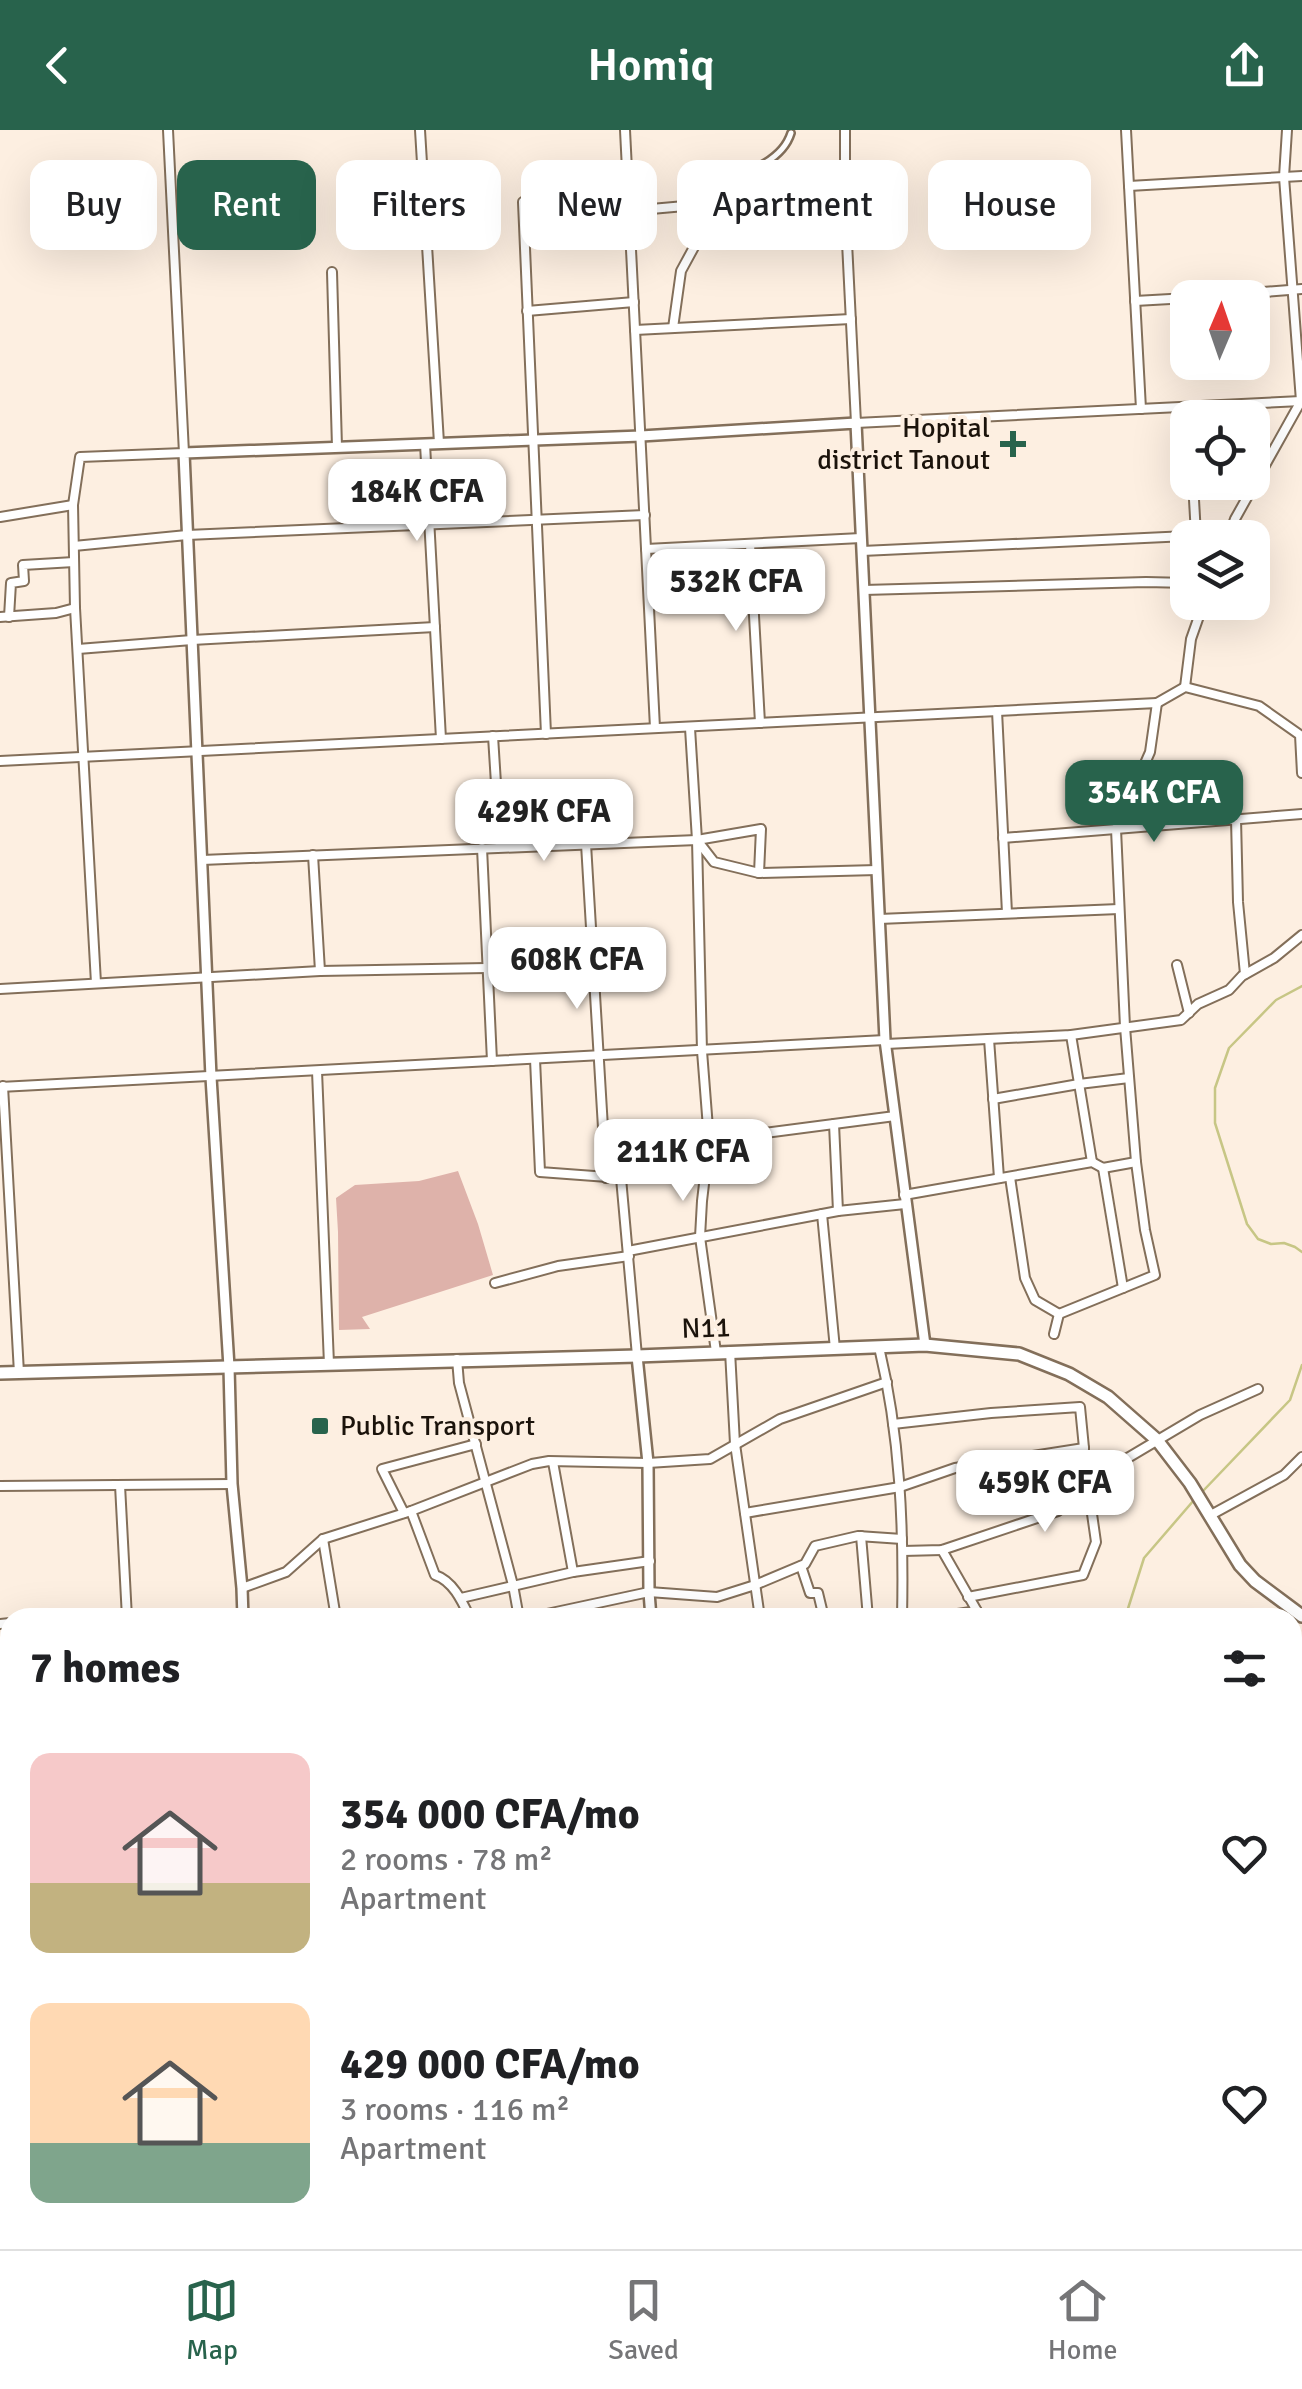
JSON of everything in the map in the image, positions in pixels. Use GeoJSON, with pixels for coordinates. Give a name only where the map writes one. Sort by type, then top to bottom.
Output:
{"type":"FeatureCollection","features":[{"type":"Feature","properties":{"kind":"main road","name":"N11"},"geometry":{"type":"LineString","coordinates":[[0,1373],[638,1356],[925,1344],[1019,1354],[1069,1374],[1108,1397],[1158,1440],[1190,1483],[1240,1565],[1291,1608]]}},
{"type":"Feature","properties":{"kind":"street"},"geometry":{"type":"LineString","coordinates":[[168,130],[211,1076],[229,1367],[232,1484],[243,1608]]}},
{"type":"Feature","properties":{"kind":"street"},"geometry":{"type":"LineString","coordinates":[[420,130],[439,443]]}},
{"type":"Feature","properties":{"kind":"street"},"geometry":{"type":"LineString","coordinates":[[625,130],[626,160]]}},
{"type":"Feature","properties":{"kind":"street"},"geometry":{"type":"LineString","coordinates":[[844,130],[844,160]]}},
{"type":"Feature","properties":{"kind":"street"},"geometry":{"type":"LineString","coordinates":[[1126,130],[1141,409]]}},
{"type":"Feature","properties":{"kind":"street"},"geometry":{"type":"LineString","coordinates":[[1235,520],[1301,401],[1297,290],[1284,177],[1287,130]]}},
{"type":"Feature","properties":{"kind":"street"},"geometry":{"type":"LineString","coordinates":[[767,160],[780,152],[791,133]]}},
{"type":"Feature","properties":{"kind":"street"},"geometry":{"type":"LineString","coordinates":[[1129,186],[1302,176]]}},
{"type":"Feature","properties":{"kind":"street"},"geometry":{"type":"LineString","coordinates":[[525,250],[546,734]]}},
{"type":"Feature","properties":{"kind":"street"},"geometry":{"type":"LineString","coordinates":[[631,250],[655,728]]}},
{"type":"Feature","properties":{"kind":"street"},"geometry":{"type":"LineString","coordinates":[[672,328],[681,271],[693,250]]}},
{"type":"Feature","properties":{"kind":"street"},"geometry":{"type":"LineString","coordinates":[[847,250],[886,1042],[925,1344]]}},
{"type":"Feature","properties":{"kind":"street"},"geometry":{"type":"LineString","coordinates":[[332,272],[338,447]]}},
{"type":"Feature","properties":{"kind":"street"},"geometry":{"type":"LineString","coordinates":[[1270,292],[1297,290]]}},
{"type":"Feature","properties":{"kind":"street"},"geometry":{"type":"LineString","coordinates":[[1135,301],[1170,299]]}},
{"type":"Feature","properties":{"kind":"street"},"geometry":{"type":"LineString","coordinates":[[527,310],[634,302]]}},
{"type":"Feature","properties":{"kind":"street"},"geometry":{"type":"LineString","coordinates":[[635,330],[850,319]]}},
{"type":"Feature","properties":{"kind":"street"},"geometry":{"type":"LineString","coordinates":[[1270,403],[1301,401]]}},
{"type":"Feature","properties":{"kind":"street"},"geometry":{"type":"LineString","coordinates":[[96,983],[75,608],[73,505],[80,457],[641,436],[1170,408]]}},
{"type":"Feature","properties":{"kind":"street"},"geometry":{"type":"LineString","coordinates":[[425,444],[440,739]]}},
{"type":"Feature","properties":{"kind":"street"},"geometry":{"type":"LineString","coordinates":[[0,517],[73,505]]}},
{"type":"Feature","properties":{"kind":"street"},"geometry":{"type":"LineString","coordinates":[[74,546],[188,535],[645,514]]}},
{"type":"Feature","properties":{"kind":"street"},"geometry":{"type":"LineString","coordinates":[[862,551],[1170,536]]}},
{"type":"Feature","properties":{"kind":"street"},"geometry":{"type":"LineString","coordinates":[[646,549],[861,538]]}},
{"type":"Feature","properties":{"kind":"street"},"geometry":{"type":"LineString","coordinates":[[750,544],[760,723]]}},
{"type":"Feature","properties":{"kind":"street"},"geometry":{"type":"LineString","coordinates":[[0,584],[24,581],[24,565],[74,562]]}},
{"type":"Feature","properties":{"kind":"street"},"geometry":{"type":"LineString","coordinates":[[11,583],[4,617],[75,608]]}},
{"type":"Feature","properties":{"kind":"street"},"geometry":{"type":"LineString","coordinates":[[864,590],[1170,583]]}},
{"type":"Feature","properties":{"kind":"street"},"geometry":{"type":"LineString","coordinates":[[1184,687],[1198,620]]}},
{"type":"Feature","properties":{"kind":"street"},"geometry":{"type":"LineString","coordinates":[[78,649],[435,627]]}},
{"type":"Feature","properties":{"kind":"street"},"geometry":{"type":"LineString","coordinates":[[0,761],[1157,703],[1184,687],[1259,706],[1301,735],[1302,773]]}},
{"type":"Feature","properties":{"kind":"street"},"geometry":{"type":"LineString","coordinates":[[1058,1314],[1155,1275],[1136,1162],[1116,829],[1150,752],[1157,703]]}},
{"type":"Feature","properties":{"kind":"street"},"geometry":{"type":"LineString","coordinates":[[997,711],[1007,913]]}},
{"type":"Feature","properties":{"kind":"street"},"geometry":{"type":"LineString","coordinates":[[690,728],[709,1142],[700,1237],[716,1352]]}},
{"type":"Feature","properties":{"kind":"street"},"geometry":{"type":"LineString","coordinates":[[494,736],[500,847]]}},
{"type":"Feature","properties":{"kind":"street"},"geometry":{"type":"LineString","coordinates":[[1003,838],[1302,814]]}},
{"type":"Feature","properties":{"kind":"street"},"geometry":{"type":"LineString","coordinates":[[1236,819],[1245,974]]}},
{"type":"Feature","properties":{"kind":"street"},"geometry":{"type":"LineString","coordinates":[[202,860],[697,840],[761,829],[759,874]]}},
{"type":"Feature","properties":{"kind":"street"},"geometry":{"type":"LineString","coordinates":[[697,840],[714,862],[759,874],[877,870]]}},
{"type":"Feature","properties":{"kind":"street"},"geometry":{"type":"LineString","coordinates":[[586,844],[606,1178]]}},
{"type":"Feature","properties":{"kind":"street"},"geometry":{"type":"LineString","coordinates":[[482,848],[492,1061]]}},
{"type":"Feature","properties":{"kind":"street"},"geometry":{"type":"LineString","coordinates":[[313,855],[320,971]]}},
{"type":"Feature","properties":{"kind":"street"},"geometry":{"type":"LineString","coordinates":[[880,918],[1119,909]]}},
{"type":"Feature","properties":{"kind":"street"},"geometry":{"type":"LineString","coordinates":[[19,1373],[4,1197],[2,1086],[1071,1035],[1181,1020],[1198,1004],[1228,990],[1245,974],[1274,958],[1302,934]]}},
{"type":"Feature","properties":{"kind":"street"},"geometry":{"type":"LineString","coordinates":[[1177,966],[1189,1013]]}},
{"type":"Feature","properties":{"kind":"street"},"geometry":{"type":"LineString","coordinates":[[0,989],[320,971],[488,968]]}},
{"type":"Feature","properties":{"kind":"street"},"geometry":{"type":"LineString","coordinates":[[1071,1035],[1092,1162]]}},
{"type":"Feature","properties":{"kind":"street"},"geometry":{"type":"LineString","coordinates":[[988,1039],[999,1178]]}},
{"type":"Feature","properties":{"kind":"street"},"geometry":{"type":"LineString","coordinates":[[535,1059],[540,1172],[621,1178],[706,1160]]}},
{"type":"Feature","properties":{"kind":"street"},"geometry":{"type":"LineString","coordinates":[[317,1071],[329,1364]]}},
{"type":"Feature","properties":{"kind":"street"},"geometry":{"type":"LineString","coordinates":[[993,1099],[1129,1078]]}},
{"type":"Feature","properties":{"kind":"street"},"geometry":{"type":"LineString","coordinates":[[604,1154],[894,1116]]}},
{"type":"Feature","properties":{"kind":"street"},"geometry":{"type":"LineString","coordinates":[[834,1124],[838,1211]]}},
{"type":"Feature","properties":{"kind":"street"},"geometry":{"type":"LineString","coordinates":[[496,1282],[558,1266],[999,1178],[1092,1162],[1102,1168],[1136,1162]]}},
{"type":"Feature","properties":{"kind":"street"},"geometry":{"type":"LineString","coordinates":[[1102,1168],[1123,1288]]}},
{"type":"Feature","properties":{"kind":"street"},"geometry":{"type":"LineString","coordinates":[[1010,1176],[1025,1278],[1035,1300],[1058,1314]]}},
{"type":"Feature","properties":{"kind":"street"},"geometry":{"type":"LineString","coordinates":[[621,1178],[648,1463],[650,1608]]}},
{"type":"Feature","properties":{"kind":"street"},"geometry":{"type":"LineString","coordinates":[[822,1214],[834,1348]]}},
{"type":"Feature","properties":{"kind":"street"},"geometry":{"type":"LineString","coordinates":[[1054,1334],[1058,1314]]}},
{"type":"Feature","properties":{"kind":"street"},"geometry":{"type":"LineString","coordinates":[[879,1346],[888,1382],[900,1487],[902,1608]]}},
{"type":"Feature","properties":{"kind":"street"},"geometry":{"type":"LineString","coordinates":[[730,1351],[735,1444],[758,1608]]}},
{"type":"Feature","properties":{"kind":"street"},"geometry":{"type":"LineString","coordinates":[[457,1359],[458,1383],[517,1608]]}},
{"type":"Feature","properties":{"kind":"street"},"geometry":{"type":"LineString","coordinates":[[242,1588],[286,1572],[323,1539],[542,1462],[710,1459],[780,1420],[888,1382]]}},
{"type":"Feature","properties":{"kind":"street"},"geometry":{"type":"LineString","coordinates":[[903,1551],[942,1550],[1058,1511],[1104,1472],[1200,1415],[1258,1388]]}},
{"type":"Feature","properties":{"kind":"street"},"geometry":{"type":"LineString","coordinates":[[894,1424],[991,1412],[1080,1407],[1084,1448],[1080,1476],[1086,1488],[1096,1542],[1083,1575],[968,1597]]}},
{"type":"Feature","properties":{"kind":"street"},"geometry":{"type":"LineString","coordinates":[[466,1608],[462,1598],[435,1575],[407,1512],[382,1470],[476,1444]]}},
{"type":"Feature","properties":{"kind":"street"},"geometry":{"type":"LineString","coordinates":[[745,1513],[900,1487],[954,1468],[1084,1448]]}},
{"type":"Feature","properties":{"kind":"street"},"geometry":{"type":"LineString","coordinates":[[1205,1510],[1284,1475],[1302,1456]]}},
{"type":"Feature","properties":{"kind":"street"},"geometry":{"type":"LineString","coordinates":[[553,1462],[573,1572]]}},
{"type":"Feature","properties":{"kind":"street"},"geometry":{"type":"LineString","coordinates":[[0,1486],[232,1484]]}},
{"type":"Feature","properties":{"kind":"street"},"geometry":{"type":"LineString","coordinates":[[120,1485],[126,1608]]}},
{"type":"Feature","properties":{"kind":"street"},"geometry":{"type":"LineString","coordinates":[[575,1608],[649,1592],[717,1597],[805,1564],[815,1546],[861,1536],[902,1539]]}},
{"type":"Feature","properties":{"kind":"street"},"geometry":{"type":"LineString","coordinates":[[861,1536],[867,1608]]}},
{"type":"Feature","properties":{"kind":"street"},"geometry":{"type":"LineString","coordinates":[[323,1539],[333,1608]]}},
{"type":"Feature","properties":{"kind":"street"},"geometry":{"type":"LineString","coordinates":[[942,1550],[974,1608]]}},
{"type":"Feature","properties":{"kind":"street"},"geometry":{"type":"LineString","coordinates":[[462,1598],[573,1572],[650,1561]]}},
{"type":"Feature","properties":{"kind":"street"},"geometry":{"type":"LineString","coordinates":[[801,1566],[810,1593],[818,1592],[822,1608]]}},
{"type":"Feature","properties":{"kind":"shaded area"},"geometry":{"type":"Polygon","coordinates":[[[458,1171],[493,1275],[362,1317],[370,1329],[339,1330],[336,1198],[355,1185],[419,1181],[458,1171]]]}},
{"type":"Feature","properties":{"kind":"waterway"},"geometry":{"type":"LineString","coordinates":[[1302,986],[1276,1000],[1229,1048],[1215,1088],[1215,1123],[1247,1224],[1258,1239],[1284,1243],[1302,1252]]}},
{"type":"Feature","properties":{"kind":"waterway"},"geometry":{"type":"LineString","coordinates":[[1203,1491],[1290,1400],[1302,1365]]}},
{"type":"Feature","properties":{"kind":"waterway"},"geometry":{"type":"LineString","coordinates":[[1128,1608],[1144,1558],[1194,1500]]}},
{"type":"Feature","properties":{"kind":"place","name":"Hopital district Tanout"},"geometry":{"type":"Point","coordinates":[1013,444]}},
{"type":"Feature","properties":{"kind":"place","name":"Public Transport"},"geometry":{"type":"Point","coordinates":[320,1426]}}]}
